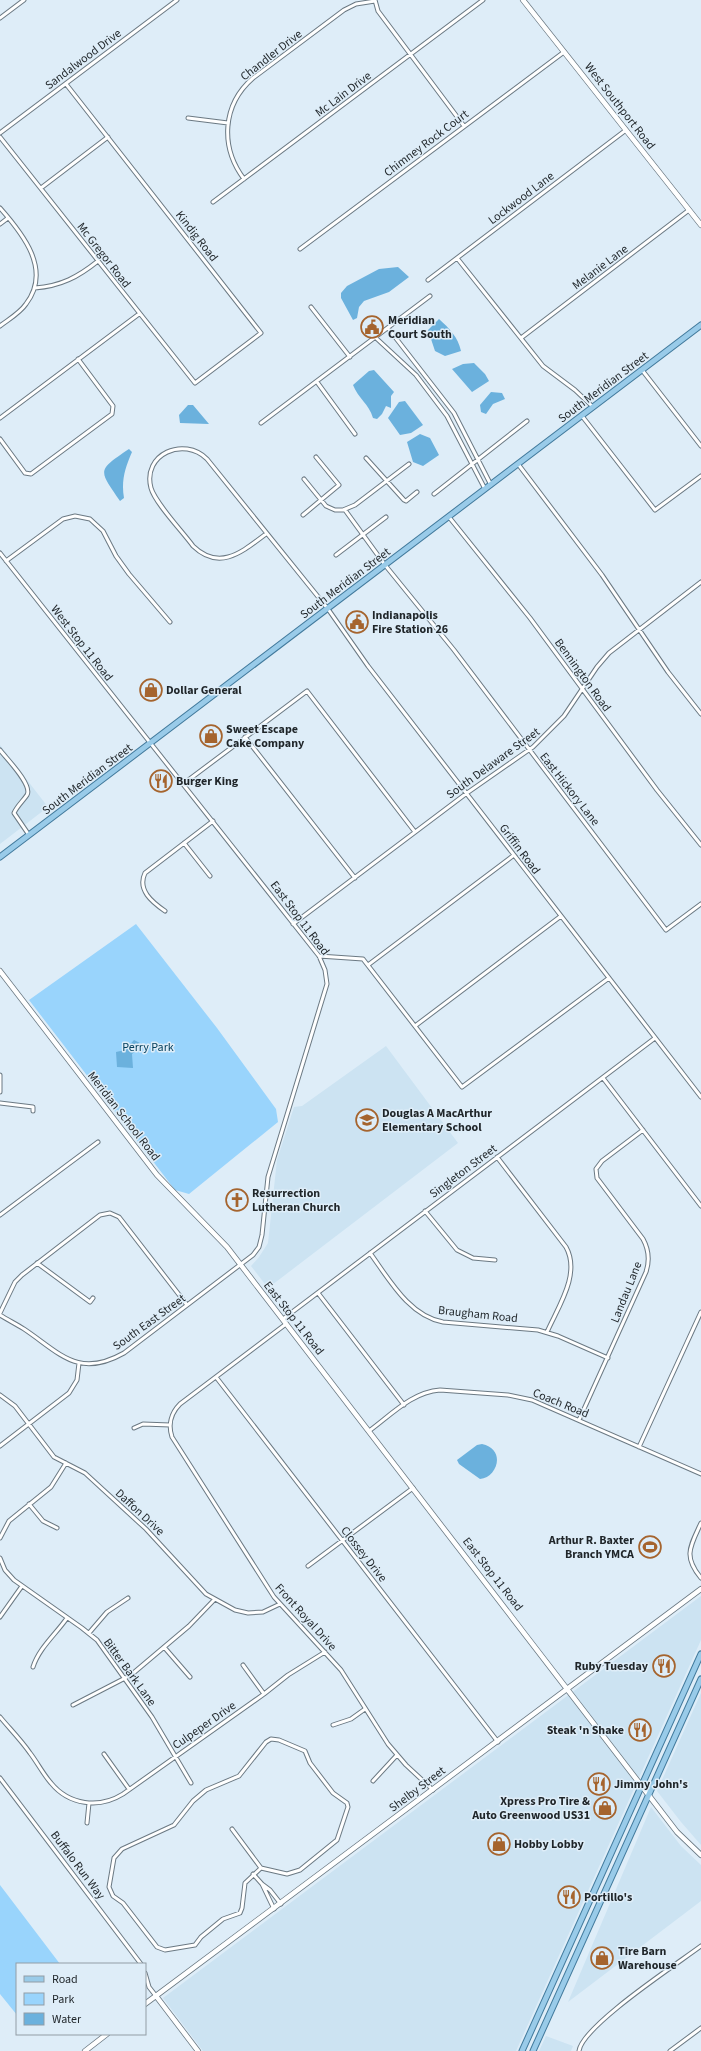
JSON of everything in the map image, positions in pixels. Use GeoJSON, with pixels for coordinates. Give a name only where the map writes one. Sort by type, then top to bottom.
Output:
{"type":"FeatureCollection","features":[{"type":"Feature","properties":{"kind":"main road","name":"West Southport Road"},"geometry":{"type":"LineString","coordinates":[[523,0],[701,225]]}},
{"type":"Feature","properties":{"kind":"main road","name":"South Meridian Street"},"geometry":{"type":"LineString","coordinates":[[0,857],[701,325]]}},
{"type":"Feature","properties":{"kind":"main road","name":"Meridian School Road"},"geometry":{"type":"LineString","coordinates":[[0,971],[157,1175],[214,1233],[241,1265]]}},
{"type":"Feature","properties":{"kind":"main road","name":"East Stop 11 Road"},"geometry":{"type":"LineString","coordinates":[[241,1265],[677,1832],[701,1855]]}},
{"type":"Feature","properties":{"kind":"main road","name":"Shelby Street"},"geometry":{"type":"LineString","coordinates":[[146,2003],[274,1910],[569,1690],[701,1589]]}},
{"type":"Feature","properties":{"kind":"main road"},"geometry":{"type":"LineString","coordinates":[[522,2051],[701,1654]]}},
{"type":"Feature","properties":{"kind":"main road"},"geometry":{"type":"LineString","coordinates":[[533,2051],[701,1679]]}},
{"type":"Feature","properties":{"kind":"main road"},"geometry":{"type":"LineString","coordinates":[[156,1996],[198,2051]]}},
{"type":"Feature","properties":{"kind":"main road"},"geometry":{"type":"LineString","coordinates":[[85,2051],[107,2035]]}},
{"type":"Feature","properties":{"kind":"street"},"geometry":{"type":"LineString","coordinates":[[0,18],[24,0]]}},
{"type":"Feature","properties":{"kind":"street","name":"Sandalwood Drive"},"geometry":{"type":"LineString","coordinates":[[0,133],[177,0]]}},
{"type":"Feature","properties":{"kind":"street"},"geometry":{"type":"LineString","coordinates":[[375,0],[378,11],[464,126]]}},
{"type":"Feature","properties":{"kind":"street","name":"Chandler Drive"},"geometry":{"type":"LineString","coordinates":[[244,179],[232,161],[228,148],[228,123],[235,100],[252,80],[344,10],[356,4],[375,0]]}},
{"type":"Feature","properties":{"kind":"street","name":"Mc Lain Drive"},"geometry":{"type":"LineString","coordinates":[[213,202],[483,0]]}},
{"type":"Feature","properties":{"kind":"street","name":"Chimney Rock Court"},"geometry":{"type":"LineString","coordinates":[[300,249],[564,52]]}},
{"type":"Feature","properties":{"kind":"street","name":"Kindig Road"},"geometry":{"type":"LineString","coordinates":[[66,84],[261,333],[195,383]]}},
{"type":"Feature","properties":{"kind":"street"},"geometry":{"type":"LineString","coordinates":[[188,118],[228,123]]}},
{"type":"Feature","properties":{"kind":"street","name":"Lockwood Lane"},"geometry":{"type":"LineString","coordinates":[[428,280],[626,130]]}},
{"type":"Feature","properties":{"kind":"street","name":"Mc Gregor Road"},"geometry":{"type":"LineString","coordinates":[[0,137],[195,383]]}},
{"type":"Feature","properties":{"kind":"street"},"geometry":{"type":"LineString","coordinates":[[41,188],[108,137]]}},
{"type":"Feature","properties":{"kind":"street"},"geometry":{"type":"LineString","coordinates":[[0,208],[30,247],[35,258],[37,271],[35,288],[26,304],[0,326]]}},
{"type":"Feature","properties":{"kind":"street","name":"Melanie Lane"},"geometry":{"type":"LineString","coordinates":[[521,338],[689,210]]}},
{"type":"Feature","properties":{"kind":"street"},"geometry":{"type":"LineString","coordinates":[[0,224],[8,218]]}},
{"type":"Feature","properties":{"kind":"street"},"geometry":{"type":"LineString","coordinates":[[457,258],[547,370],[575,390],[593,407]]}},
{"type":"Feature","properties":{"kind":"street"},"geometry":{"type":"LineString","coordinates":[[35,288],[52,287],[64,283],[82,274],[98,261]]}},
{"type":"Feature","properties":{"kind":"street"},"geometry":{"type":"LineString","coordinates":[[262,423],[430,296]]}},
{"type":"Feature","properties":{"kind":"street"},"geometry":{"type":"LineString","coordinates":[[311,307],[350,357]]}},
{"type":"Feature","properties":{"kind":"street"},"geometry":{"type":"LineString","coordinates":[[0,418],[139,314]]}},
{"type":"Feature","properties":{"kind":"street"},"geometry":{"type":"LineString","coordinates":[[388,328],[454,413],[491,485]]}},
{"type":"Feature","properties":{"kind":"street"},"geometry":{"type":"LineString","coordinates":[[376,338],[416,376],[447,416],[485,489]]}},
{"type":"Feature","properties":{"kind":"street"},"geometry":{"type":"LineString","coordinates":[[0,439],[25,473],[30,474],[112,414],[113,406],[78,360]]}},
{"type":"Feature","properties":{"kind":"street"},"geometry":{"type":"LineString","coordinates":[[642,370],[701,446]]}},
{"type":"Feature","properties":{"kind":"street"},"geometry":{"type":"LineString","coordinates":[[317,382],[355,434]]}},
{"type":"Feature","properties":{"kind":"street"},"geometry":{"type":"LineString","coordinates":[[582,416],[655,510],[701,476]]}},
{"type":"Feature","properties":{"kind":"street"},"geometry":{"type":"LineString","coordinates":[[434,494],[527,421]]}},
{"type":"Feature","properties":{"kind":"street","name":"Griffin Road"},"geometry":{"type":"LineString","coordinates":[[266,534],[242,552],[228,557],[211,556],[196,548],[155,497],[150,486],[151,473],[158,459],[170,450],[187,448],[203,455],[328,609],[368,666],[701,1097]]}},
{"type":"Feature","properties":{"kind":"street"},"geometry":{"type":"LineString","coordinates":[[303,515],[339,485],[316,457]]}},
{"type":"Feature","properties":{"kind":"street"},"geometry":{"type":"LineString","coordinates":[[366,458],[405,501],[417,492]]}},
{"type":"Feature","properties":{"kind":"street"},"geometry":{"type":"LineString","coordinates":[[304,479],[321,500],[331,508],[345,510],[355,505],[409,464]]}},
{"type":"Feature","properties":{"kind":"street"},"geometry":{"type":"LineString","coordinates":[[518,464],[640,629],[668,672],[701,714]]}},
{"type":"Feature","properties":{"kind":"street","name":"East Hickory Lane"},"geometry":{"type":"LineString","coordinates":[[345,510],[385,565],[454,650],[666,930],[701,904]]}},
{"type":"Feature","properties":{"kind":"street"},"geometry":{"type":"LineString","coordinates":[[6,561],[63,519],[75,516],[90,518],[103,531],[116,556],[129,574],[170,622]]}},
{"type":"Feature","properties":{"kind":"street"},"geometry":{"type":"LineString","coordinates":[[336,555],[386,517]]}},
{"type":"Feature","properties":{"kind":"street","name":"Bennington Road"},"geometry":{"type":"LineString","coordinates":[[449,517],[526,613],[657,790],[701,845]]}},
{"type":"Feature","properties":{"kind":"street","name":"West Stop 11 Road"},"geometry":{"type":"LineString","coordinates":[[0,553],[151,742]]}},
{"type":"Feature","properties":{"kind":"street","name":"South Delaware Street"},"geometry":{"type":"LineString","coordinates":[[293,924],[467,793],[529,751],[558,723],[606,656],[701,583]]}},
{"type":"Feature","properties":{"kind":"street"},"geometry":{"type":"LineString","coordinates":[[183,784],[307,691],[415,832]]}},
{"type":"Feature","properties":{"kind":"street"},"geometry":{"type":"LineString","coordinates":[[245,737],[355,878]]}},
{"type":"Feature","properties":{"kind":"street","name":"East Stop 11 Road"},"geometry":{"type":"LineString","coordinates":[[151,742],[319,956],[326,974],[325,994],[268,1177],[261,1241],[253,1255],[241,1265]]}},
{"type":"Feature","properties":{"kind":"street"},"geometry":{"type":"LineString","coordinates":[[0,750],[26,783],[28,794],[14,813],[29,835]]}},
{"type":"Feature","properties":{"kind":"street"},"geometry":{"type":"LineString","coordinates":[[165,911],[154,904],[144,890],[143,880],[149,869],[213,821]]}},
{"type":"Feature","properties":{"kind":"street"},"geometry":{"type":"LineString","coordinates":[[184,843],[210,876]]}},
{"type":"Feature","properties":{"kind":"street"},"geometry":{"type":"LineString","coordinates":[[368,965],[514,855]]}},
{"type":"Feature","properties":{"kind":"street"},"geometry":{"type":"LineString","coordinates":[[415,1026],[561,916]]}},
{"type":"Feature","properties":{"kind":"street"},"geometry":{"type":"LineString","coordinates":[[319,956],[363,959],[462,1087],[609,978]]}},
{"type":"Feature","properties":{"kind":"street","name":"Singleton Street"},"geometry":{"type":"LineString","coordinates":[[283,1319],[655,1038]]}},
{"type":"Feature","properties":{"kind":"street"},"geometry":{"type":"LineString","coordinates":[[0,1075],[0,1092]]}},
{"type":"Feature","properties":{"kind":"street"},"geometry":{"type":"LineString","coordinates":[[603,1078],[701,1206]]}},
{"type":"Feature","properties":{"kind":"street"},"geometry":{"type":"LineString","coordinates":[[0,1104],[33,1107],[33,1111]]}},
{"type":"Feature","properties":{"kind":"street","name":"Landau Lane"},"geometry":{"type":"LineString","coordinates":[[579,1420],[646,1272],[649,1257],[643,1239],[597,1178],[596,1169],[600,1162],[643,1130]]}},
{"type":"Feature","properties":{"kind":"street"},"geometry":{"type":"LineString","coordinates":[[0,1215],[98,1142]]}},
{"type":"Feature","properties":{"kind":"street"},"geometry":{"type":"LineString","coordinates":[[498,1157],[566,1247],[571,1259],[570,1277],[547,1332]]}},
{"type":"Feature","properties":{"kind":"street"},"geometry":{"type":"LineString","coordinates":[[425,1211],[457,1250],[473,1258],[495,1260]]}},
{"type":"Feature","properties":{"kind":"street"},"geometry":{"type":"LineString","coordinates":[[0,1446],[69,1393],[77,1380],[79,1363],[62,1357],[24,1329],[0,1314],[15,1282],[37,1263],[100,1215],[110,1213],[118,1217],[187,1305]]}},
{"type":"Feature","properties":{"kind":"street","name":"Braugham Road"},"geometry":{"type":"LineString","coordinates":[[370,1253],[409,1304],[430,1318],[443,1322],[526,1328],[547,1332],[608,1358]]}},
{"type":"Feature","properties":{"kind":"street"},"geometry":{"type":"LineString","coordinates":[[37,1263],[90,1302],[93,1298]]}},
{"type":"Feature","properties":{"kind":"street","name":"South East Street"},"geometry":{"type":"LineString","coordinates":[[79,1363],[93,1364],[114,1359],[241,1265]]}},
{"type":"Feature","properties":{"kind":"street"},"geometry":{"type":"LineString","coordinates":[[318,1293],[404,1405]]}},
{"type":"Feature","properties":{"kind":"street"},"geometry":{"type":"LineString","coordinates":[[640,1447],[701,1312]]}},
{"type":"Feature","properties":{"kind":"street"},"geometry":{"type":"LineString","coordinates":[[134,1428],[143,1424],[170,1425],[173,1413],[179,1405],[286,1324]]}},
{"type":"Feature","properties":{"kind":"street","name":"Clossey Drive"},"geometry":{"type":"LineString","coordinates":[[216,1377],[498,1742]]}},
{"type":"Feature","properties":{"kind":"street","name":"Coach Road"},"geometry":{"type":"LineString","coordinates":[[369,1431],[421,1393],[429,1390],[504,1395],[532,1400],[701,1474]]}},
{"type":"Feature","properties":{"kind":"street","name":"Daffon Drive"},"geometry":{"type":"LineString","coordinates":[[0,1395],[15,1406],[49,1451],[66,1463],[85,1473],[146,1529],[165,1548],[194,1584],[214,1600],[235,1610],[248,1613],[263,1612],[280,1604]]}},
{"type":"Feature","properties":{"kind":"street","name":"Front Royal Drive"},"geometry":{"type":"LineString","coordinates":[[170,1425],[171,1435],[175,1444],[197,1475],[266,1585],[280,1604],[325,1652],[346,1678],[378,1730],[397,1755],[433,1790]]}},
{"type":"Feature","properties":{"kind":"street"},"geometry":{"type":"LineString","coordinates":[[0,1538],[8,1521],[51,1487],[66,1463]]}},
{"type":"Feature","properties":{"kind":"street"},"geometry":{"type":"LineString","coordinates":[[308,1566],[413,1488]]}},
{"type":"Feature","properties":{"kind":"street"},"geometry":{"type":"LineString","coordinates":[[29,1504],[43,1521],[57,1528]]}},
{"type":"Feature","properties":{"kind":"street"},"geometry":{"type":"LineString","coordinates":[[701,1523],[690,1547],[689,1555],[692,1565],[701,1578]]}},
{"type":"Feature","properties":{"kind":"street","name":"Bitter Bark Lane"},"geometry":{"type":"LineString","coordinates":[[0,1558],[9,1576],[89,1634],[102,1646],[152,1717],[174,1757],[191,1783]]}},
{"type":"Feature","properties":{"kind":"street"},"geometry":{"type":"LineString","coordinates":[[0,1617],[22,1586]]}},
{"type":"Feature","properties":{"kind":"street"},"geometry":{"type":"LineString","coordinates":[[89,1634],[107,1612],[128,1598]]}},
{"type":"Feature","properties":{"kind":"street"},"geometry":{"type":"LineString","coordinates":[[73,1705],[125,1679],[195,1620],[214,1600]]}},
{"type":"Feature","properties":{"kind":"street"},"geometry":{"type":"LineString","coordinates":[[33,1667],[37,1655],[54,1637],[67,1618]]}},
{"type":"Feature","properties":{"kind":"street"},"geometry":{"type":"LineString","coordinates":[[164,1647],[190,1677]]}},
{"type":"Feature","properties":{"kind":"street","name":"Culpeper Drive"},"geometry":{"type":"LineString","coordinates":[[89,1803],[109,1800],[129,1789],[264,1694],[288,1675],[325,1652]]}},
{"type":"Feature","properties":{"kind":"street"},"geometry":{"type":"LineString","coordinates":[[243,1665],[264,1694]]}},
{"type":"Feature","properties":{"kind":"street"},"geometry":{"type":"LineString","coordinates":[[333,1726],[351,1718],[365,1709]]}},
{"type":"Feature","properties":{"kind":"street"},"geometry":{"type":"LineString","coordinates":[[0,1717],[28,1750],[57,1790],[74,1800],[89,1803],[87,1823]]}},
{"type":"Feature","properties":{"kind":"street"},"geometry":{"type":"LineString","coordinates":[[232,1829],[261,1868],[283,1874],[296,1872],[335,1843],[342,1828],[348,1803],[333,1793],[310,1763],[306,1752],[277,1739],[271,1739],[266,1742],[239,1776],[206,1790],[193,1801],[174,1825],[117,1852],[114,1859],[110,1880],[111,1894],[123,1903],[153,1944],[162,1950],[174,1949],[194,1945],[201,1937],[223,1919],[239,1914],[242,1909],[245,1882],[261,1868]]}},
{"type":"Feature","properties":{"kind":"street"},"geometry":{"type":"LineString","coordinates":[[104,1754],[129,1789]]}},
{"type":"Feature","properties":{"kind":"street"},"geometry":{"type":"LineString","coordinates":[[373,1781],[397,1755]]}},
{"type":"Feature","properties":{"kind":"street","name":"Buffalo Run Way"},"geometry":{"type":"LineString","coordinates":[[0,1778],[140,1963]]}},
{"type":"Feature","properties":{"kind":"street"},"geometry":{"type":"LineString","coordinates":[[253,1874],[270,1890],[281,1904]]}},
{"type":"Feature","properties":{"kind":"street"},"geometry":{"type":"LineString","coordinates":[[262,1884],[274,1910]]}},
{"type":"Feature","properties":{"kind":"street"},"geometry":{"type":"LineString","coordinates":[[579,2051],[587,2036],[603,2019],[701,1946]]}},
{"type":"Feature","properties":{"kind":"street"},"geometry":{"type":"LineString","coordinates":[[146,1976],[149,1987],[156,1996]]}},
{"type":"Feature","properties":{"kind":"street"},"geometry":{"type":"LineString","coordinates":[[670,2051],[701,2028]]}},
{"type":"Feature","properties":{"kind":"shaded area"},"geometry":{"type":"Polygon","coordinates":[[[0,745],[48,807],[0,844],[0,745]]]}},
{"type":"Feature","properties":{"kind":"shaded area"},"geometry":{"type":"Polygon","coordinates":[[[386,1046],[458,1143],[268,1288],[251,1266],[268,1243],[277,1160],[294,1107],[302,1106],[386,1046]]]}},
{"type":"Feature","properties":{"kind":"shaded area"},"geometry":{"type":"Polygon","coordinates":[[[701,1596],[701,1640],[516,2051],[203,2051],[163,1998],[701,1596]]]}},
{"type":"Feature","properties":{"kind":"shaded area"},"geometry":{"type":"Polygon","coordinates":[[[701,1693],[701,1845],[657,1791],[701,1693]]]}},
{"type":"Feature","properties":{"kind":"shaded area"},"geometry":{"type":"Polygon","coordinates":[[[651,1807],[681,1846],[701,1865],[701,1901],[568,2002],[651,1807]]]}},
{"type":"Feature","properties":{"kind":"shaded area"},"geometry":{"type":"Polygon","coordinates":[[[546,2036],[573,2046],[571,2051],[539,2051],[546,2036]]]}},
{"type":"Feature","properties":{"kind":"green space","name":"Perry Park"},"geometry":{"type":"Polygon","coordinates":[[[136,924],[217,1028],[276,1109],[278,1122],[189,1194],[175,1190],[29,1000],[136,924]]]}},
{"type":"Feature","properties":{"kind":"green space"},"geometry":{"type":"Polygon","coordinates":[[[0,1885],[59,1963],[16,1963],[16,2014],[0,1994],[0,1885]]]}},
{"type":"Feature","properties":{"kind":"water"},"geometry":{"type":"Polygon","coordinates":[[[398,267],[409,277],[389,292],[364,301],[359,307],[357,318],[353,320],[341,298],[341,293],[347,286],[379,269],[398,267]]]}},
{"type":"Feature","properties":{"kind":"water"},"geometry":{"type":"Polygon","coordinates":[[[439,319],[450,329],[460,346],[461,351],[445,356],[435,351],[428,330],[439,319]]]}},
{"type":"Feature","properties":{"kind":"water"},"geometry":{"type":"Polygon","coordinates":[[[474,363],[485,374],[489,381],[472,392],[452,369],[463,364],[474,363]]]}},
{"type":"Feature","properties":{"kind":"water"},"geometry":{"type":"Polygon","coordinates":[[[374,370],[394,392],[391,396],[391,408],[386,406],[382,414],[377,419],[373,418],[369,409],[353,385],[369,371],[374,370]]]}},
{"type":"Feature","properties":{"kind":"water"},"geometry":{"type":"Polygon","coordinates":[[[491,392],[502,393],[505,399],[493,404],[486,414],[481,412],[480,405],[491,392]]]}},
{"type":"Feature","properties":{"kind":"water"},"geometry":{"type":"Polygon","coordinates":[[[405,401],[423,425],[411,433],[400,435],[388,418],[399,402],[405,401]]]}},
{"type":"Feature","properties":{"kind":"water"},"geometry":{"type":"Polygon","coordinates":[[[188,405],[193,405],[209,424],[180,423],[179,415],[188,405]]]}},
{"type":"Feature","properties":{"kind":"water"},"geometry":{"type":"Polygon","coordinates":[[[420,434],[430,438],[439,455],[423,466],[413,462],[407,442],[420,434]]]}},
{"type":"Feature","properties":{"kind":"water"},"geometry":{"type":"Polygon","coordinates":[[[129,449],[132,452],[124,475],[124,498],[120,501],[108,483],[104,472],[106,467],[111,462],[129,449]]]}},
{"type":"Feature","properties":{"kind":"water"},"geometry":{"type":"Polygon","coordinates":[[[134,1040],[140,1043],[140,1047],[132,1054],[133,1068],[117,1067],[116,1052],[125,1050],[134,1040]]]}},
{"type":"Feature","properties":{"kind":"water"},"geometry":{"type":"Polygon","coordinates":[[[482,1444],[490,1447],[494,1451],[497,1457],[497,1463],[491,1473],[480,1479],[459,1464],[457,1460],[477,1445],[482,1444]]]}},
{"type":"Feature","properties":{"kind":"place","name":"Meridian Court South"},"geometry":{"type":"Point","coordinates":[372,327]}},
{"type":"Feature","properties":{"kind":"place","name":"Indianapolis Fire Station 26"},"geometry":{"type":"Point","coordinates":[357,622]}},
{"type":"Feature","properties":{"kind":"place","name":"Dollar General"},"geometry":{"type":"Point","coordinates":[151,690]}},
{"type":"Feature","properties":{"kind":"place","name":"Sweet Escape Cake Company"},"geometry":{"type":"Point","coordinates":[211,736]}},
{"type":"Feature","properties":{"kind":"place","name":"Burger King"},"geometry":{"type":"Point","coordinates":[161,781]}},
{"type":"Feature","properties":{"kind":"place","name":"Douglas A MacArthur Elementary School"},"geometry":{"type":"Point","coordinates":[367,1120]}},
{"type":"Feature","properties":{"kind":"place","name":"Resurrection Lutheran Church"},"geometry":{"type":"Point","coordinates":[237,1200]}},
{"type":"Feature","properties":{"kind":"place","name":"Arthur R. Baxter Branch YMCA"},"geometry":{"type":"Point","coordinates":[650,1547]}},
{"type":"Feature","properties":{"kind":"place","name":"Ruby Tuesday"},"geometry":{"type":"Point","coordinates":[664,1666]}},
{"type":"Feature","properties":{"kind":"place","name":"Steak 'n Shake"},"geometry":{"type":"Point","coordinates":[640,1730]}},
{"type":"Feature","properties":{"kind":"place","name":"Jimmy John's"},"geometry":{"type":"Point","coordinates":[599,1784]}},
{"type":"Feature","properties":{"kind":"place","name":"Xpress Pro Tire & Auto Greenwood US31"},"geometry":{"type":"Point","coordinates":[605,1808]}},
{"type":"Feature","properties":{"kind":"place","name":"Hobby Lobby"},"geometry":{"type":"Point","coordinates":[499,1844]}},
{"type":"Feature","properties":{"kind":"place","name":"Portillo's"},"geometry":{"type":"Point","coordinates":[569,1897]}},
{"type":"Feature","properties":{"kind":"place","name":"Tire Barn Warehouse"},"geometry":{"type":"Point","coordinates":[602,1958]}}]}
